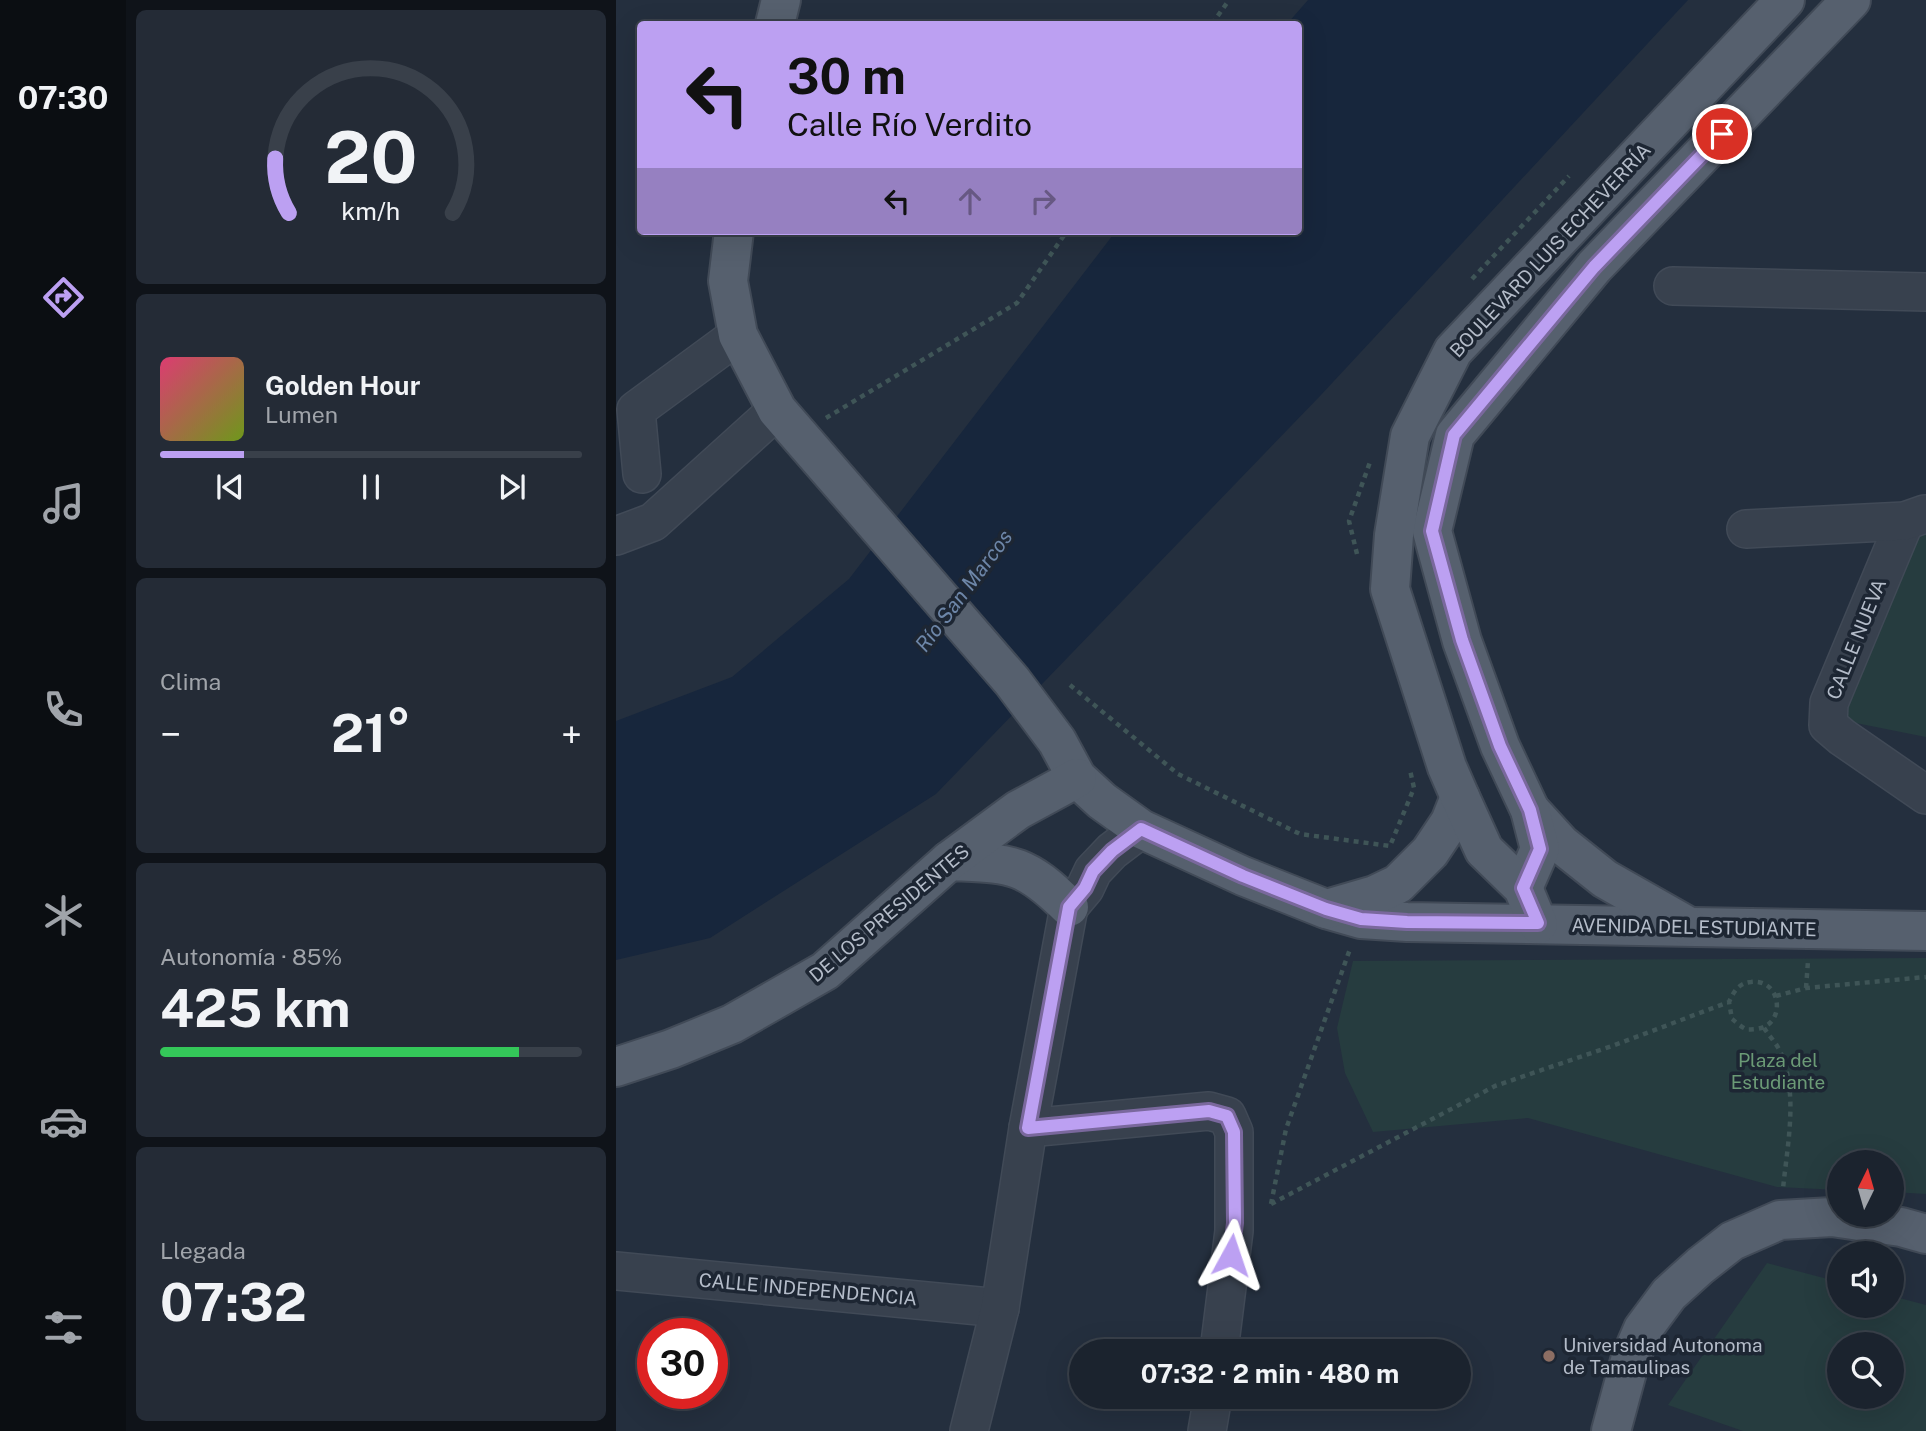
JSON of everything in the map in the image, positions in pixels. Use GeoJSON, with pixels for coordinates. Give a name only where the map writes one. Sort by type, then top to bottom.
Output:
{"type":"FeatureCollection","features":[{"type":"Feature","properties":{"kind":"main road"},"geometry":{"type":"LineString","coordinates":[[776,21],[781,0]]}},
{"type":"Feature","properties":{"kind":"main road","name":"BOULEVARD LUIS ECHEVERRÍA"},"geometry":{"type":"LineString","coordinates":[[1538,923],[1523,888],[1484,850],[1460,797],[1447,767],[1390,589],[1394,535],[1410,436],[1453,351],[1785,0]]}},
{"type":"Feature","properties":{"kind":"main road"},"geometry":{"type":"LineString","coordinates":[[1523,888],[1540,849],[1530,810],[1500,746],[1462,640],[1432,531],[1454,435],[1594,267],[1851,0]]}},
{"type":"Feature","properties":{"kind":"main road"},"geometry":{"type":"LineString","coordinates":[[734,235],[728,281],[738,335],[795,430],[1012,681],[1057,741],[1077,778]]}},
{"type":"Feature","properties":{"kind":"main road","name":"AVENIDA DEL ESTUDIANTE"},"geometry":{"type":"LineString","coordinates":[[1077,778],[1141,829],[1243,876],[1343,914],[1420,923],[1926,931]]}},
{"type":"Feature","properties":{"kind":"main road","name":"DE LOS PRESIDENTES"},"geometry":{"type":"LineString","coordinates":[[616,1067],[671,1049],[732,1024],[825,971],[948,861],[1018,810],[1077,778]]}},
{"type":"Feature","properties":{"kind":"main road"},"geometry":{"type":"LineString","coordinates":[[1343,914],[1398,884],[1430,852],[1450,822],[1460,797]]}},
{"type":"Feature","properties":{"kind":"main road"},"geometry":{"type":"LineString","coordinates":[[1530,810],[1561,844],[1605,879],[1691,927]]}},
{"type":"Feature","properties":{"kind":"main road"},"geometry":{"type":"LineString","coordinates":[[948,861],[1006,864],[1030,873],[1069,907]]}},
{"type":"Feature","properties":{"kind":"main road"},"geometry":{"type":"LineString","coordinates":[[1611,1431],[1631,1357],[1643,1329],[1669,1294],[1732,1241],[1780,1220],[1832,1217],[1901,1227],[1926,1234]]}},
{"type":"Feature","properties":{"kind":"street"},"geometry":{"type":"LineString","coordinates":[[1673,286],[1926,292]]}},
{"type":"Feature","properties":{"kind":"street"},"geometry":{"type":"LineString","coordinates":[[642,474],[636,410],[738,335]]}},
{"type":"Feature","properties":{"kind":"street"},"geometry":{"type":"LineString","coordinates":[[616,536],[653,522],[795,430]]}},
{"type":"Feature","properties":{"kind":"street"},"geometry":{"type":"LineString","coordinates":[[1746,529],[1916,517]]}},
{"type":"Feature","properties":{"kind":"street","name":"CALLE NUEVA"},"geometry":{"type":"LineString","coordinates":[[1916,517],[1829,703],[1828,725],[1926,795]]}},
{"type":"Feature","properties":{"kind":"street"},"geometry":{"type":"LineString","coordinates":[[969,1431],[1000,1308],[1028,1128],[1069,907],[1085,888],[1093,871],[1112,851],[1141,829]]}},
{"type":"Feature","properties":{"kind":"street"},"geometry":{"type":"LineString","coordinates":[[1028,1128],[1209,1111],[1227,1116],[1234,1132],[1235,1223],[1220,1339]]}},
{"type":"Feature","properties":{"kind":"street","name":"CALLE INDEPENDENCIA"},"geometry":{"type":"LineString","coordinates":[[616,1271],[1000,1308]]}},
{"type":"Feature","properties":{"kind":"street"},"geometry":{"type":"LineString","coordinates":[[1207,1431],[1211,1409]]}},
{"type":"Feature","properties":{"kind":"path"},"geometry":{"type":"LineString","coordinates":[[1214,21],[1229,0]]}},
{"type":"Feature","properties":{"kind":"path"},"geometry":{"type":"LineString","coordinates":[[795,430],[1017,303],[1065,235]]}},
{"type":"Feature","properties":{"kind":"path"},"geometry":{"type":"LineString","coordinates":[[1343,914],[1286,1129],[1271,1204],[1495,1086],[1729,1002]]}},
{"type":"Feature","properties":{"kind":"path"},"geometry":{"type":"LineString","coordinates":[[1776,996],[1806,988],[1926,977]]}},
{"type":"Feature","properties":{"kind":"path"},"geometry":{"type":"LineString","coordinates":[[1757,981],[1769,986],[1776,996],[1778,1008],[1774,1020],[1764,1028],[1747,1030],[1732,1019],[1729,1002],[1734,990],[1744,983],[1757,981]]}},
{"type":"Feature","properties":{"kind":"path"},"geometry":{"type":"LineString","coordinates":[[1764,1028],[1782,1055],[1789,1086],[1789,1129],[1780,1220]]}},
{"type":"Feature","properties":{"kind":"green space"},"geometry":{"type":"Polygon","coordinates":[[[1926,524],[1926,737],[1851,722],[1839,717],[1888,561],[1926,524]]]}},
{"type":"Feature","properties":{"kind":"green space","name":"Plaza del Estudiante"},"geometry":{"type":"Polygon","coordinates":[[[1926,958],[1926,1194],[1904,1193],[1904,1150],[1827,1150],[1827,1189],[1777,1187],[1528,1118],[1373,1132],[1345,1073],[1337,1028],[1353,961],[1926,958]]]}},
{"type":"Feature","properties":{"kind":"green space"},"geometry":{"type":"Polygon","coordinates":[[[1767,1263],[1827,1279],[1827,1318],[1904,1318],[1904,1299],[1926,1305],[1926,1431],[1743,1431],[1668,1405],[1767,1263]]]}},
{"type":"Feature","properties":{"kind":"water","name":"Río San Marcos"},"geometry":{"type":"Polygon","coordinates":[[[1308,0],[1688,0],[1321,395],[936,794],[710,938],[616,960],[616,721],[732,677],[849,579],[1113,235],[1302,235],[1302,21],[1290,21],[1308,0]]]}},
{"type":"Feature","properties":{"kind":"place","name":"Universidad Autonoma de Tamaulipas"},"geometry":{"type":"Point","coordinates":[1549,1356]}},
{"type":"Feature","properties":{"kind":"route"},"geometry":{"type":"LineString","coordinates":[[1231,1255],[1235,1223],[1234,1132],[1227,1116],[1209,1111],[1028,1128],[1069,907],[1085,888],[1093,871],[1129,836],[1141,829],[1243,876],[1326,909],[1361,919],[1511,925],[1538,923],[1523,888],[1540,849],[1530,810],[1500,746],[1462,640],[1432,531],[1454,435],[1594,267],[1722,134]]}}]}
